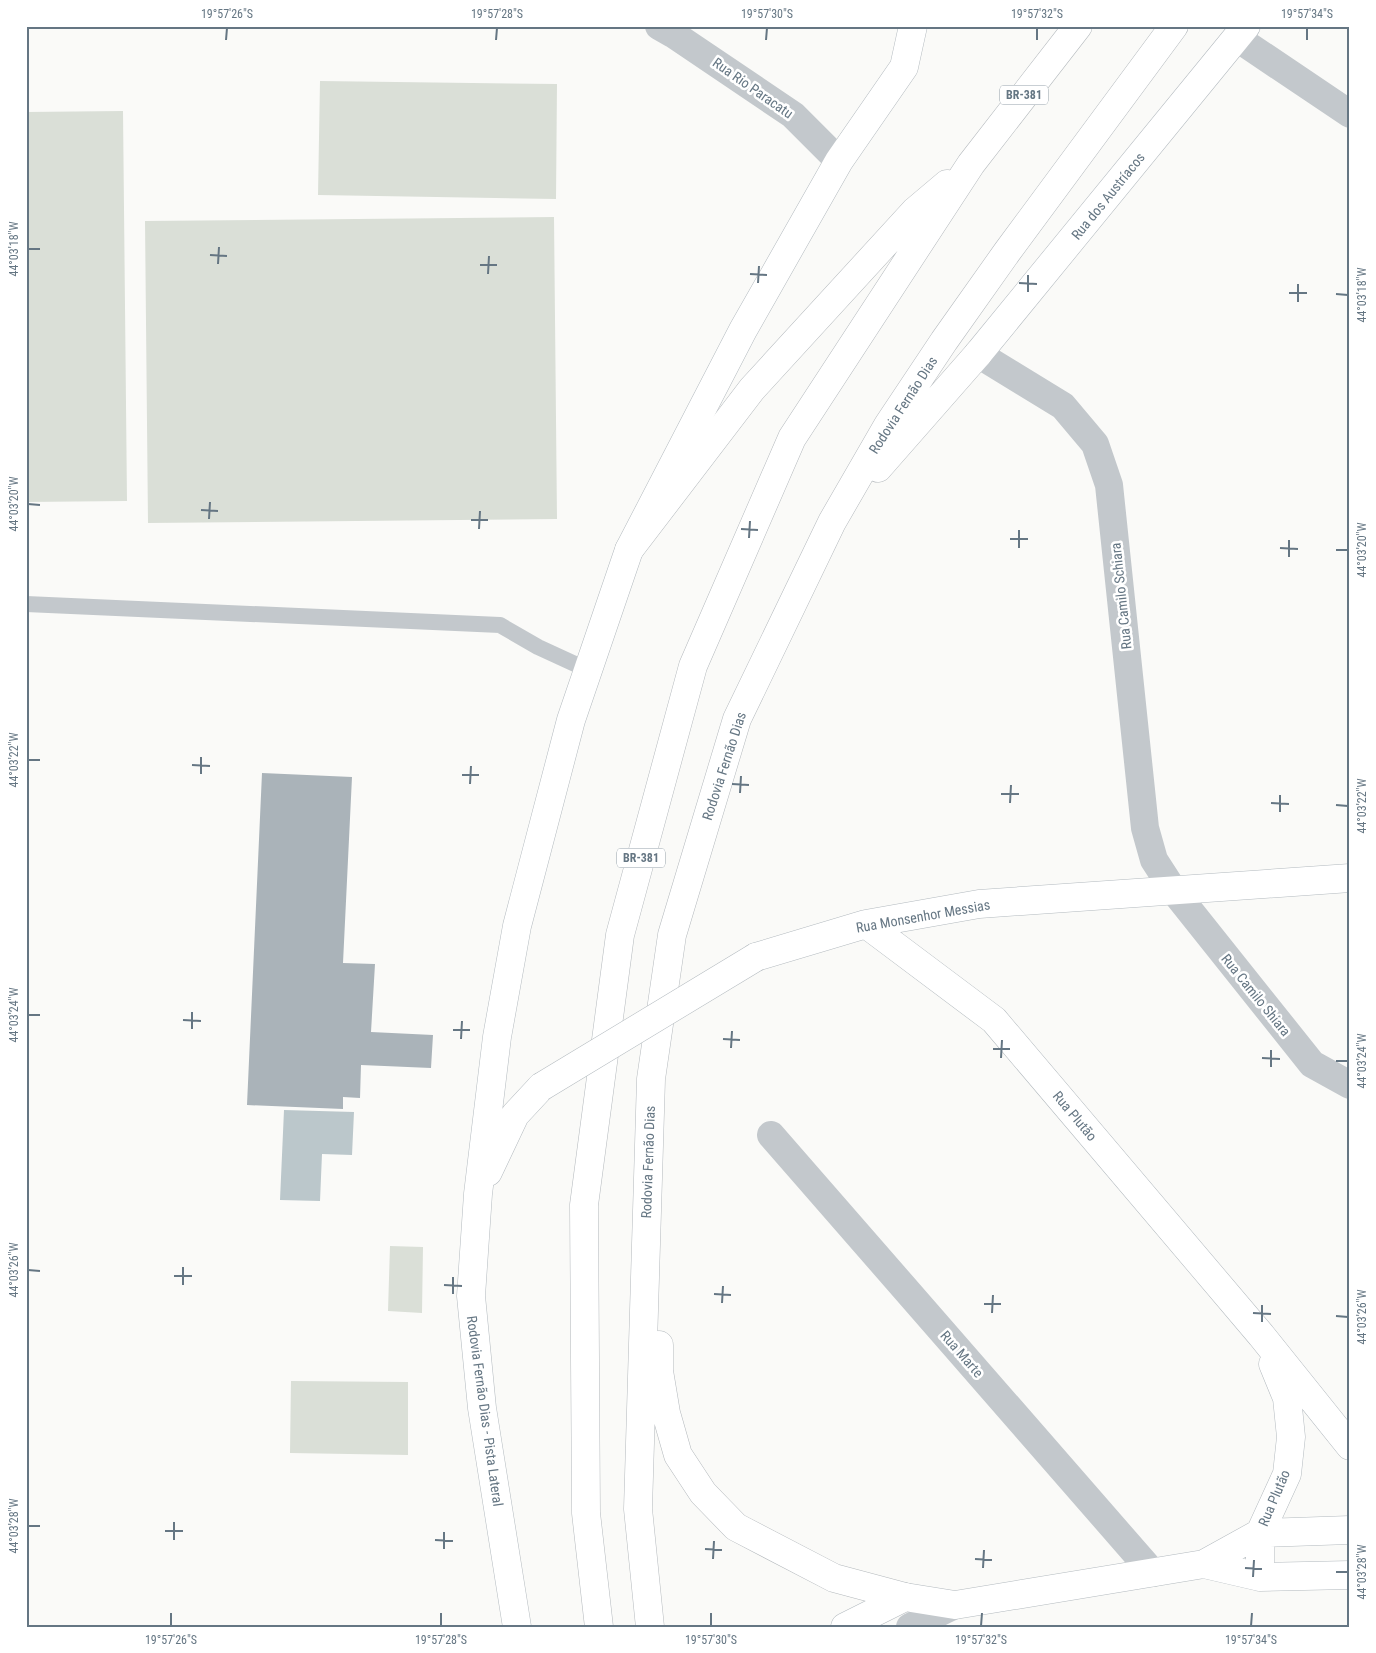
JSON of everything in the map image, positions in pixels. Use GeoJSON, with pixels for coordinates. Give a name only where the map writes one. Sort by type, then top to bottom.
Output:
{"type":"FeatureCollection","features":[{"type":"Feature","properties":{"kind":"main road"},"geometry":{"type":"LineString","coordinates":[[478,1194],[497,1037],[518,926],[571,720],[629,550],[742,330],[839,161],[904,66],[913,26]]}},
{"type":"Feature","properties":{"kind":"main road","name":"BR-381"},"geometry":{"type":"LineString","coordinates":[[599,1627],[586,1513],[584,1205],[620,935],[693,666],[792,438],[970,164],[1078,26]]}},
{"type":"Feature","properties":{"kind":"main road","name":"Rodovia Fernão Dias"},"geometry":{"type":"LineString","coordinates":[[650,1627],[638,1509],[651,1079],[672,935],[737,720],[832,522],[888,426],[944,341],[1007,252],[1174,26]]}},
{"type":"Feature","properties":{"kind":"main road","name":"Rua dos Austríacos"},"geometry":{"type":"LineString","coordinates":[[832,522],[978,354],[1242,32]]}},
{"type":"Feature","properties":{"kind":"main road"},"geometry":{"type":"LineString","coordinates":[[629,550],[752,390],[915,211],[970,164]]}},
{"type":"Feature","properties":{"kind":"main road","name":"Rua Monsenhor Messias"},"geometry":{"type":"LineString","coordinates":[[478,1194],[515,1115],[540,1087],[756,957],[866,924],[979,904],[1350,878]]}},
{"type":"Feature","properties":{"kind":"main road","name":"Rua Plutão"},"geometry":{"type":"LineString","coordinates":[[866,924],[994,1020],[1261,1334],[1350,1446]]}},
{"type":"Feature","properties":{"kind":"main road"},"geometry":{"type":"LineString","coordinates":[[651,1079],[658,1102],[660,1371],[666,1413],[678,1455],[703,1492],[736,1527],[834,1578],[905,1596],[955,1605],[1153,1574],[1204,1564],[1260,1533],[1350,1530]]}},
{"type":"Feature","properties":{"kind":"main road","name":"Rodovia Fernão Dias - Pista Lateral"},"geometry":{"type":"LineString","coordinates":[[478,1194],[470,1296],[482,1408],[517,1627]]}},
{"type":"Feature","properties":{"kind":"main road","name":"Rua Plutão"},"geometry":{"type":"LineString","coordinates":[[1260,1577],[1260,1533],[1288,1474],[1291,1437],[1287,1398],[1261,1334]]}},
{"type":"Feature","properties":{"kind":"main road"},"geometry":{"type":"LineString","coordinates":[[1204,1564],[1260,1577],[1350,1575]]}},
{"type":"Feature","properties":{"kind":"main road"},"geometry":{"type":"LineString","coordinates":[[845,1627],[905,1596]]}},
{"type":"Feature","properties":{"kind":"street","name":"Rua Rio Paracatu"},"geometry":{"type":"LineString","coordinates":[[659,26],[793,115],[839,161]]}},
{"type":"Feature","properties":{"kind":"street"},"geometry":{"type":"LineString","coordinates":[[1242,32],[1350,114]]}},
{"type":"Feature","properties":{"kind":"street","name":"Rua Camilo Schiara"},"geometry":{"type":"LineString","coordinates":[[978,354],[1063,406],[1095,444],[1109,485],[1145,828],[1154,860],[1174,891]]}},
{"type":"Feature","properties":{"kind":"street","name":"Rua Camilo Shiara"},"geometry":{"type":"LineString","coordinates":[[1174,891],[1312,1064],[1350,1086]]}},
{"type":"Feature","properties":{"kind":"street","name":"Rua Marte"},"geometry":{"type":"LineString","coordinates":[[771,1135],[1153,1574]]}},
{"type":"Feature","properties":{"kind":"street"},"geometry":{"type":"LineString","coordinates":[[910,1627],[955,1605]]}},
{"type":"Feature","properties":{"kind":"lane"},"geometry":{"type":"LineString","coordinates":[[26,604],[500,625],[538,647],[588,670]]}},
{"type":"Feature","properties":{"kind":"shaded area"},"geometry":{"type":"Polygon","coordinates":[[[320,81],[557,84],[556,199],[318,195],[320,81]]]}},
{"type":"Feature","properties":{"kind":"shaded area"},"geometry":{"type":"Polygon","coordinates":[[[123,111],[127,501],[26,502],[26,112],[123,111]]]}},
{"type":"Feature","properties":{"kind":"shaded area"},"geometry":{"type":"Polygon","coordinates":[[[554,217],[557,519],[148,523],[145,221],[554,217]]]}},
{"type":"Feature","properties":{"kind":"shaded area"},"geometry":{"type":"Polygon","coordinates":[[[284,1110],[354,1112],[352,1155],[322,1154],[320,1201],[280,1200],[284,1110]]]}},
{"type":"Feature","properties":{"kind":"shaded area"},"geometry":{"type":"Polygon","coordinates":[[[390,1246],[423,1247],[422,1313],[388,1311],[390,1246]]]}},
{"type":"Feature","properties":{"kind":"shaded area"},"geometry":{"type":"Polygon","coordinates":[[[291,1381],[408,1382],[408,1455],[290,1453],[291,1381]]]}},
{"type":"Feature","properties":{"kind":"building"},"geometry":{"type":"Polygon","coordinates":[[[262,773],[352,777],[343,963],[375,964],[371,1032],[433,1035],[431,1068],[361,1065],[360,1098],[343,1097],[343,1109],[247,1105],[262,773]]]}}]}
